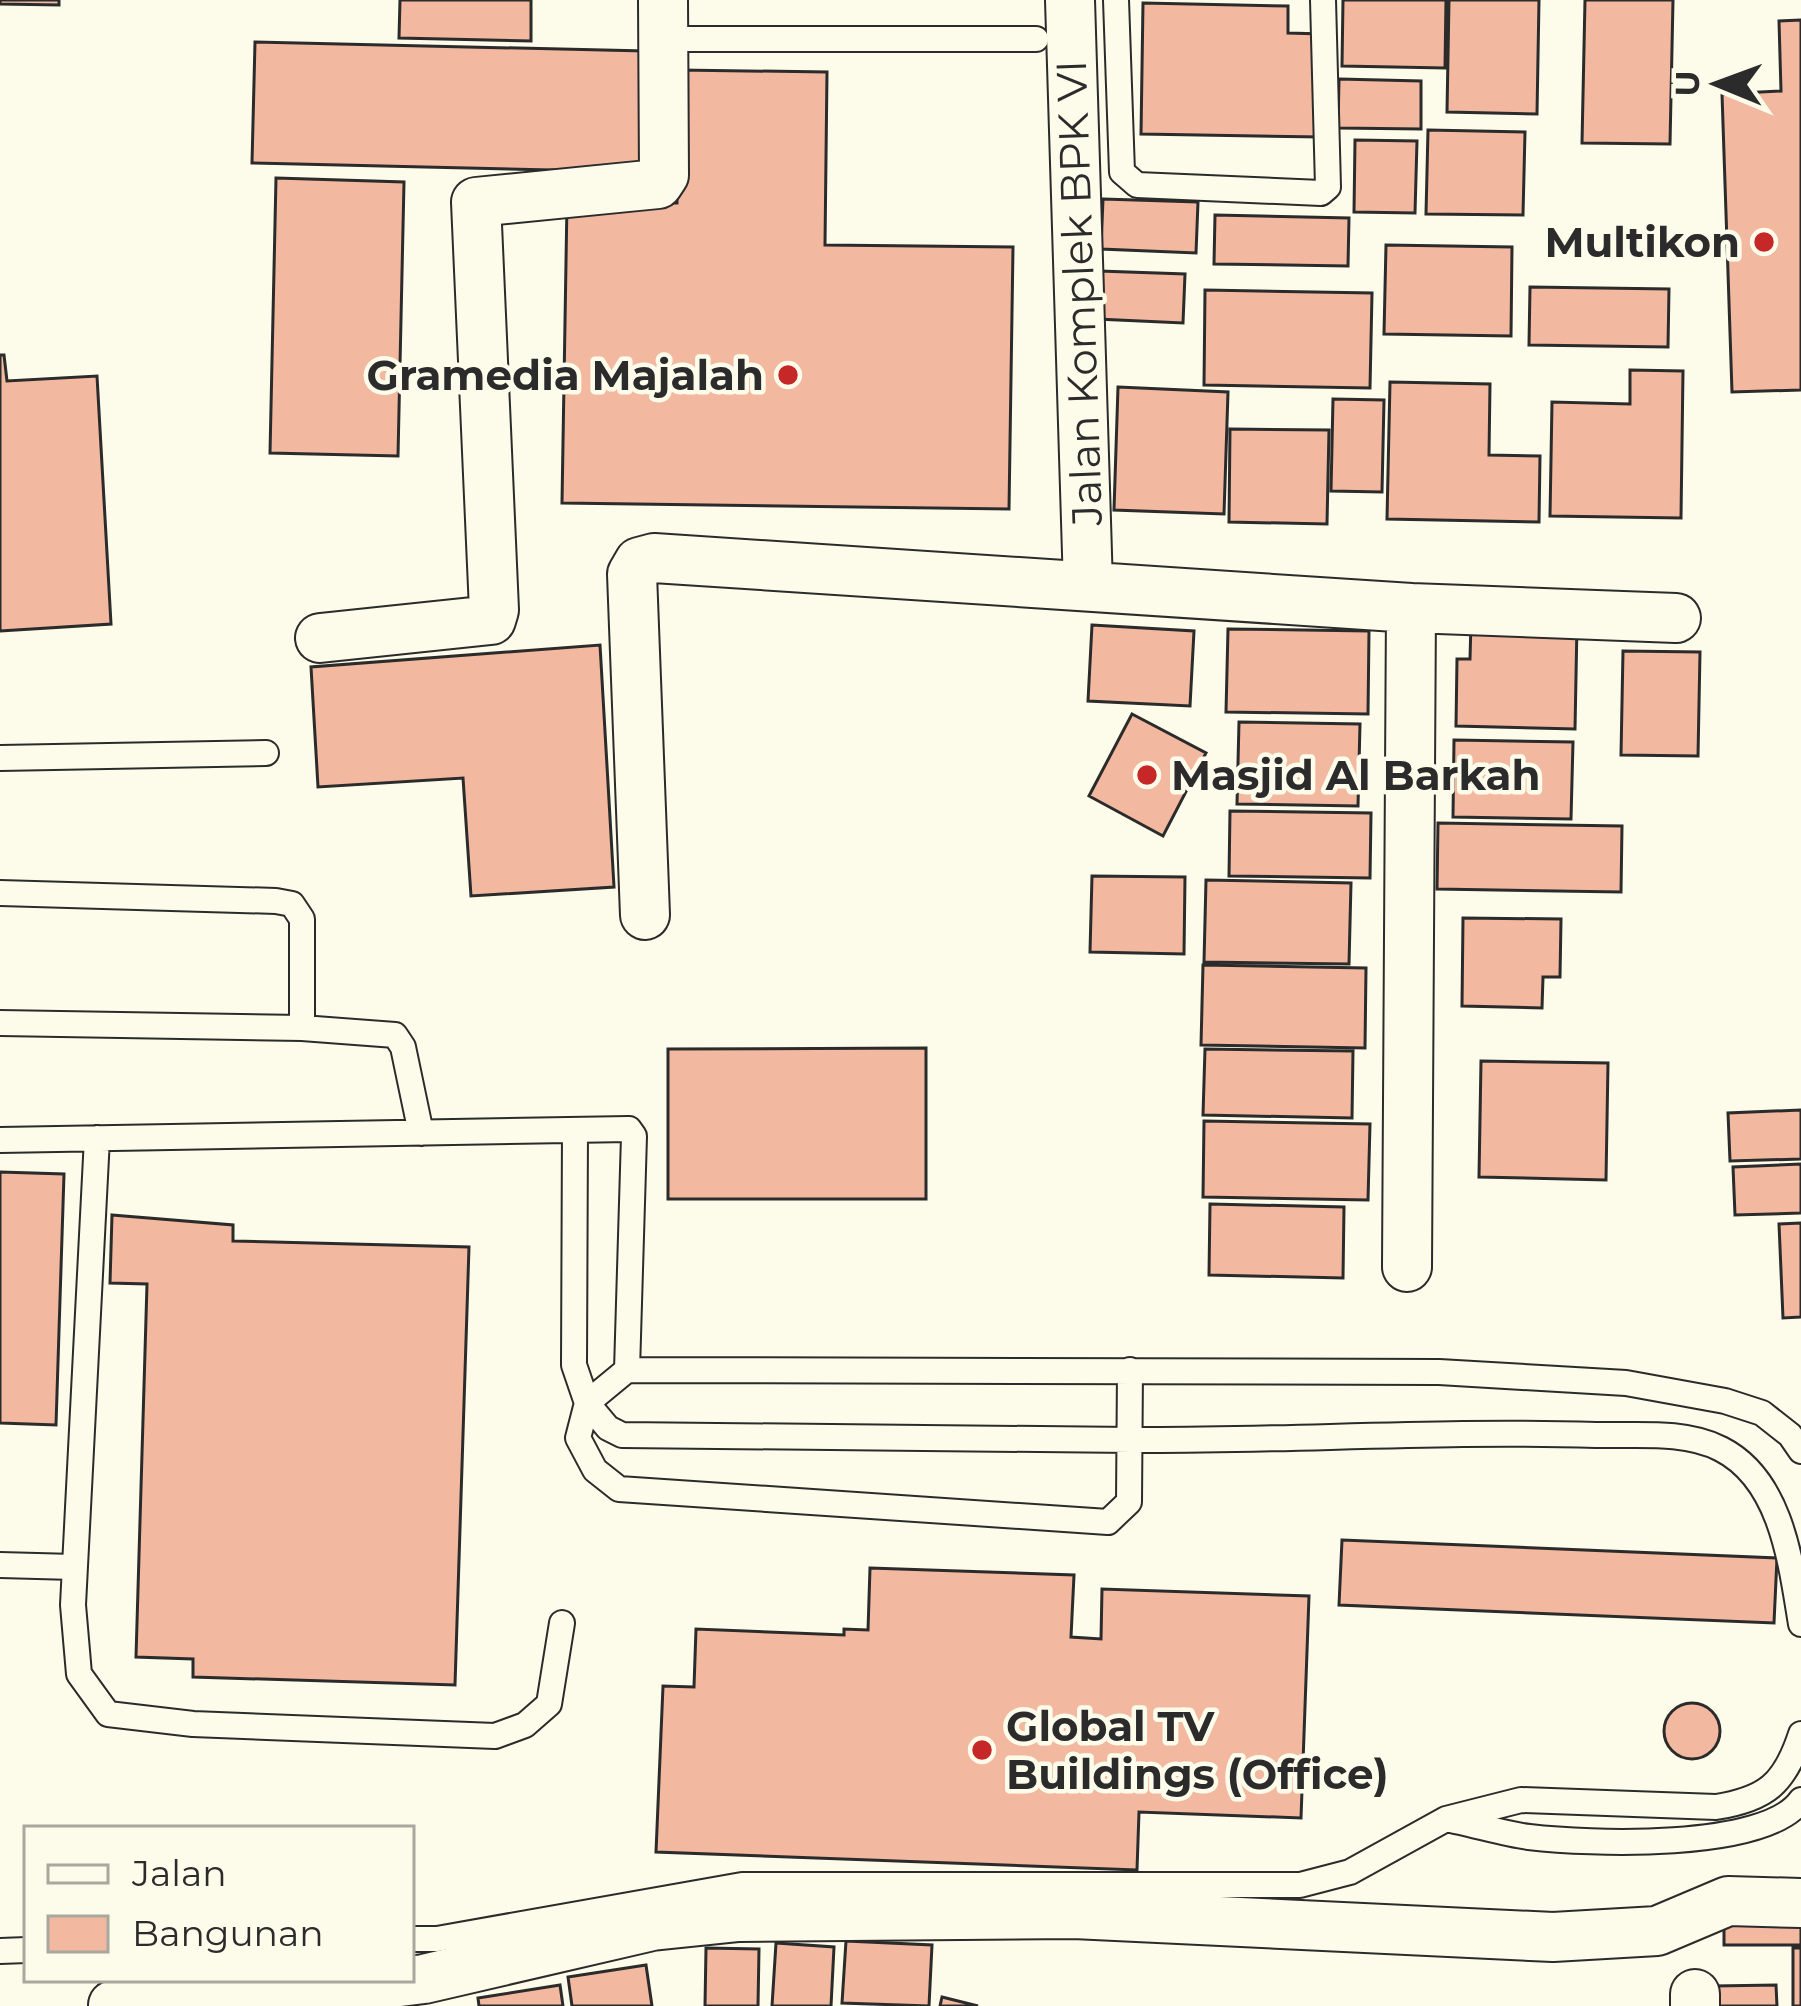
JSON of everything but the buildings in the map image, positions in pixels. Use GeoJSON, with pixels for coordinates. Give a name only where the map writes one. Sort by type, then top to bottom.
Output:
{"type":"FeatureCollection","features":[{"type":"Feature","properties":{"kind":"street","name":"Jalan Komplek BPK VI"},"geometry":{"type":"LineString","coordinates":[[1070,0],[1088,586]]}},
{"type":"Feature","properties":{"kind":"street"},"geometry":{"type":"LineString","coordinates":[[320,638],[490,620],[494,610],[476,202],[658,184],[664,175],[663,20]]}},
{"type":"Feature","properties":{"kind":"street","name":"Jalan Komplek BPK VI"},"geometry":{"type":"LineString","coordinates":[[645,915],[632,574],[639,562],[677,560],[1411,608],[1676,618]]}},
{"type":"Feature","properties":{"kind":"street"},"geometry":{"type":"LineString","coordinates":[[1407,1267],[1411,608]]}},
{"type":"Feature","properties":{"kind":"street"},"geometry":{"type":"LineString","coordinates":[[414,1980],[652,1926],[740,1917],[1074,1915],[1553,1937],[1657,1931],[1728,1901],[1801,1903]]}},
{"type":"Feature","properties":{"kind":"street"},"geometry":{"type":"LineString","coordinates":[[112,2005],[301,1994],[399,1982]]}},
{"type":"Feature","properties":{"kind":"lane"},"geometry":{"type":"LineString","coordinates":[[1116,0],[1122,172],[1137,184],[1321,193],[1328,187],[1323,0]]}},
{"type":"Feature","properties":{"kind":"lane"},"geometry":{"type":"LineString","coordinates":[[663,20],[1036,40]]}},
{"type":"Feature","properties":{"kind":"lane"},"geometry":{"type":"LineString","coordinates":[[0,758],[266,754]]}},
{"type":"Feature","properties":{"kind":"lane"},"geometry":{"type":"LineString","coordinates":[[0,893],[292,904],[302,919],[302,1028]]}},
{"type":"Feature","properties":{"kind":"lane"},"geometry":{"type":"LineString","coordinates":[[0,1023],[302,1028],[395,1035],[403,1047],[421,1133]]}},
{"type":"Feature","properties":{"kind":"lane"},"geometry":{"type":"LineString","coordinates":[[0,1140],[629,1129],[634,1136],[627,1370]]}},
{"type":"Feature","properties":{"kind":"lane"},"geometry":{"type":"LineString","coordinates":[[575,1130],[574,1365],[587,1403],[608,1429],[622,1435],[1132,1440],[1538,1433],[1680,1437],[1718,1447],[1748,1466],[1767,1496],[1791,1560],[1801,1624]]}},
{"type":"Feature","properties":{"kind":"lane"},"geometry":{"type":"LineString","coordinates":[[97,1138],[74,1567],[79,1674],[108,1714],[193,1724],[495,1736],[525,1725],[549,1704],[562,1623]]}},
{"type":"Feature","properties":{"kind":"lane"},"geometry":{"type":"LineString","coordinates":[[1130,1370],[1130,1502],[1108,1522],[620,1489],[595,1470],[578,1438],[587,1403],[627,1370],[1130,1370],[1438,1372],[1626,1382],[1725,1401],[1762,1413],[1790,1435],[1801,1451]]}},
{"type":"Feature","properties":{"kind":"lane"},"geometry":{"type":"LineString","coordinates":[[0,1565],[74,1567]]}},
{"type":"Feature","properties":{"kind":"lane"},"geometry":{"type":"LineString","coordinates":[[414,1940],[742,1885],[1300,1885],[1350,1872],[1446,1819],[1534,1799],[1716,1807],[1747,1802],[1781,1779],[1801,1734]]}},
{"type":"Feature","properties":{"kind":"lane"},"geometry":{"type":"LineString","coordinates":[[1446,1819],[1528,1837],[1632,1841],[1765,1827],[1801,1800]]}},
{"type":"Feature","properties":{"kind":"place","name":"Multikon"},"geometry":{"type":"Point","coordinates":[1764,242]}},
{"type":"Feature","properties":{"kind":"place","name":"Gramedia Majalah"},"geometry":{"type":"Point","coordinates":[788,375]}},
{"type":"Feature","properties":{"kind":"place","name":"Masjid Al Barkah"},"geometry":{"type":"Point","coordinates":[1147,775]}},
{"type":"Feature","properties":{"kind":"place","name":"Global TV Buildings (Office)"},"geometry":{"type":"Point","coordinates":[982,1750]}}]}
